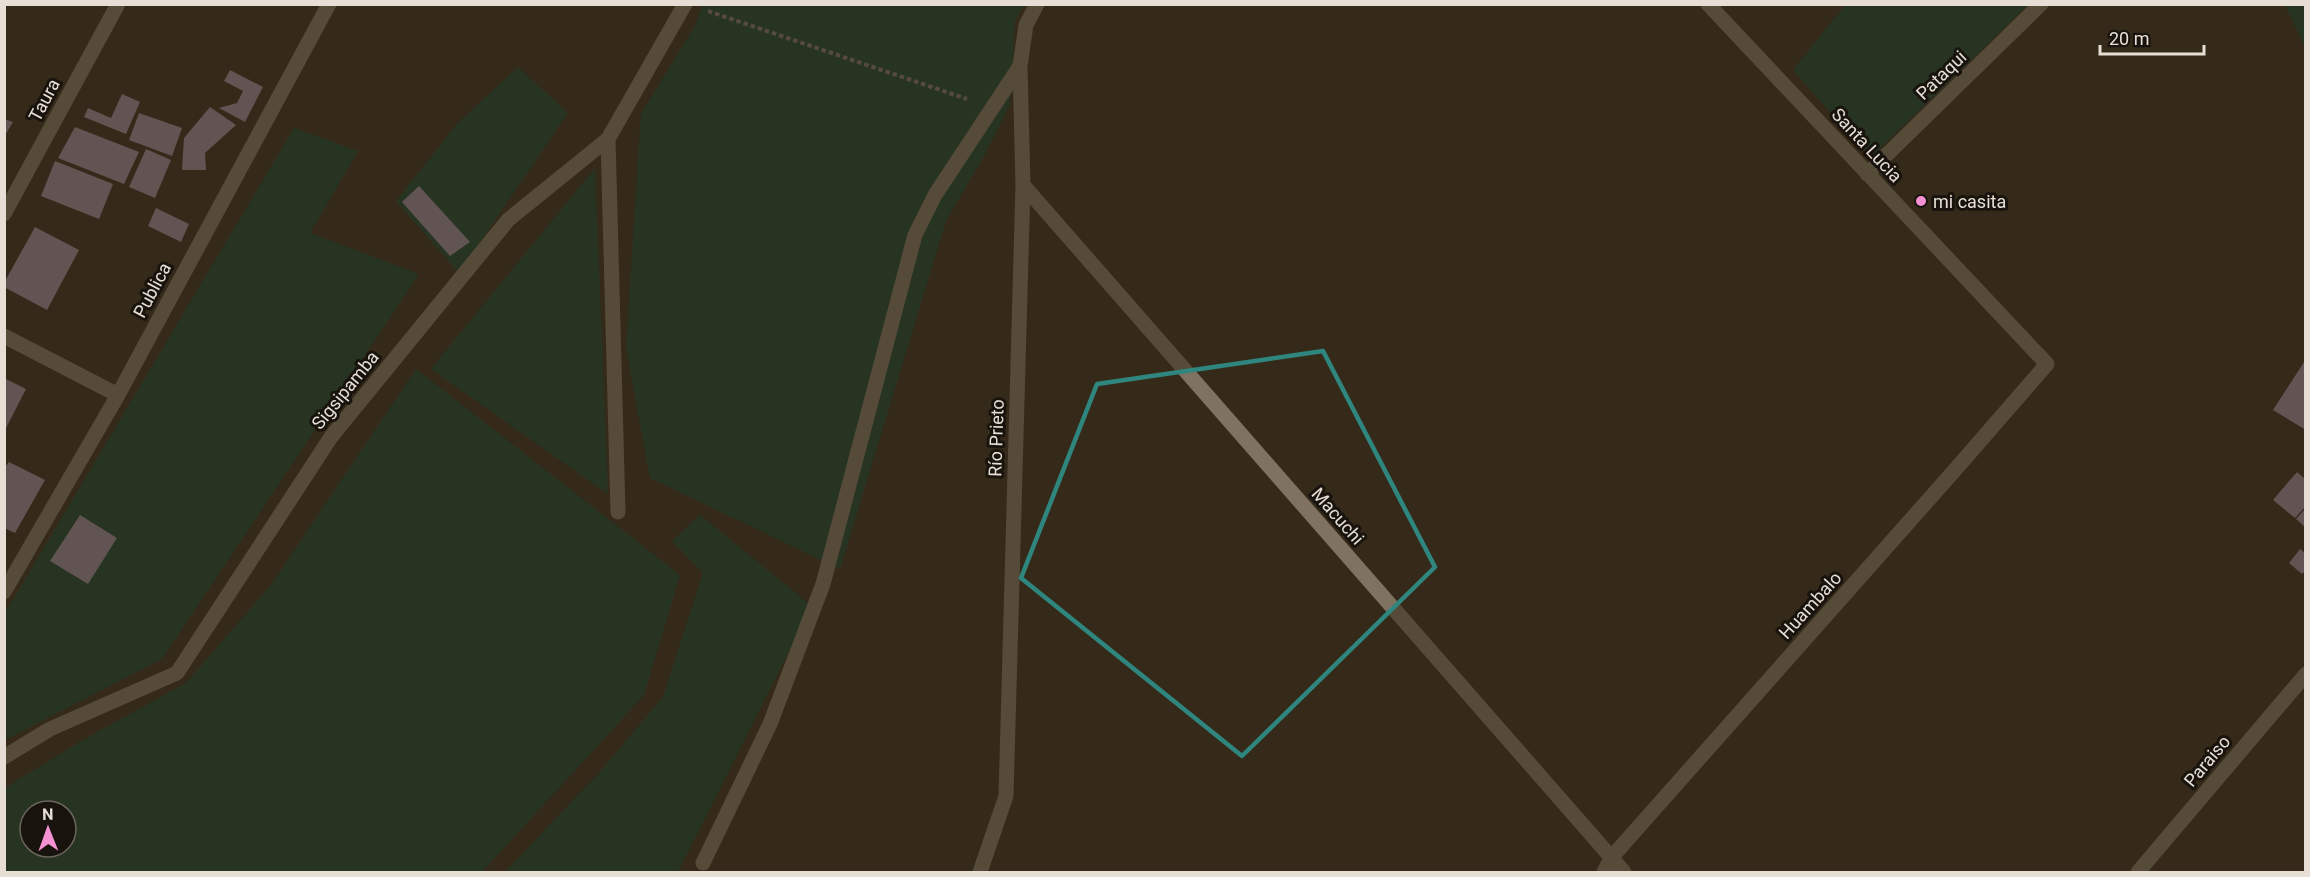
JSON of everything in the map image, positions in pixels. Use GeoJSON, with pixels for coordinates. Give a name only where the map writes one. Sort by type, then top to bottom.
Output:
{"type":"FeatureCollection","features":[{"type":"Feature","properties":{"kind":"street","name":"Taura"},"geometry":{"type":"LineString","coordinates":[[4,214],[118,4]]}},
{"type":"Feature","properties":{"kind":"street","name":"Publica"},"geometry":{"type":"LineString","coordinates":[[4,592],[118,395],[329,4]]}},
{"type":"Feature","properties":{"kind":"street","name":"Sigsipamba"},"geometry":{"type":"LineString","coordinates":[[4,757],[50,729],[177,672],[331,437],[508,220],[608,139],[685,4]]}},
{"type":"Feature","properties":{"kind":"street","name":"Río Prieto"},"geometry":{"type":"LineString","coordinates":[[980,873],[1006,796],[1023,185],[1020,66],[1026,25],[1037,4]]}},
{"type":"Feature","properties":{"kind":"street","name":"Santa Lucia"},"geometry":{"type":"LineString","coordinates":[[1708,4],[2047,364]]}},
{"type":"Feature","properties":{"kind":"street","name":"Pataqui"},"geometry":{"type":"LineString","coordinates":[[1867,174],[2041,4]]}},
{"type":"Feature","properties":{"kind":"street"},"geometry":{"type":"LineString","coordinates":[[704,863],[771,724],[823,584],[915,235],[936,195],[1020,66]]}},
{"type":"Feature","properties":{"kind":"street"},"geometry":{"type":"LineString","coordinates":[[608,139],[618,512]]}},
{"type":"Feature","properties":{"kind":"street","name":"Macuchi"},"geometry":{"type":"LineString","coordinates":[[1023,185],[1624,873]]}},
{"type":"Feature","properties":{"kind":"street"},"geometry":{"type":"LineString","coordinates":[[4,336],[118,395]]}},
{"type":"Feature","properties":{"kind":"street","name":"Huambalo"},"geometry":{"type":"LineString","coordinates":[[1604,873],[1611,858],[2047,364]]}},
{"type":"Feature","properties":{"kind":"street","name":"Paraiso"},"geometry":{"type":"LineString","coordinates":[[2138,873],[2306,674]]}},
{"type":"Feature","properties":{"kind":"path"},"geometry":{"type":"LineString","coordinates":[[701,8],[992,108]]}},
{"type":"Feature","properties":{"kind":"highlighted area"},"geometry":{"type":"Polygon","coordinates":[[[1323,351],[1435,567],[1242,756],[1021,578],[1097,384],[1323,351]]]}},
{"type":"Feature","properties":{"kind":"green space"},"geometry":{"type":"Polygon","coordinates":[[[702,5],[1024,5],[1015,21],[1010,105],[946,221],[840,569],[650,478],[626,348],[641,114],[696,24],[702,5]]]}},
{"type":"Feature","properties":{"kind":"green space"},"geometry":{"type":"Polygon","coordinates":[[[1845,5],[2028,5],[1870,158],[1793,70],[1845,5]]]}},
{"type":"Feature","properties":{"kind":"green space"},"geometry":{"type":"Polygon","coordinates":[[[2285,5],[2305,5],[2305,47],[2285,5]]]}},
{"type":"Feature","properties":{"kind":"green space"},"geometry":{"type":"Polygon","coordinates":[[[518,67],[568,113],[459,273],[396,201],[457,124],[518,67]]]}},
{"type":"Feature","properties":{"kind":"green space"},"geometry":{"type":"Polygon","coordinates":[[[294,128],[358,151],[310,233],[419,274],[162,659],[5,740],[5,613],[294,128]]]}},
{"type":"Feature","properties":{"kind":"green space"},"geometry":{"type":"Polygon","coordinates":[[[595,168],[608,494],[431,369],[595,168]]]}},
{"type":"Feature","properties":{"kind":"green space"},"geometry":{"type":"Polygon","coordinates":[[[416,369],[680,575],[644,695],[482,872],[5,872],[5,788],[83,740],[186,683],[271,585],[416,369]]]}},
{"type":"Feature","properties":{"kind":"green space"},"geometry":{"type":"Polygon","coordinates":[[[700,515],[812,606],[678,872],[505,872],[598,774],[663,697],[703,573],[672,541],[700,515]]]}},
{"type":"Feature","properties":{"kind":"building"},"geometry":{"type":"Polygon","coordinates":[[[230,70],[263,87],[245,122],[219,108],[237,103],[243,91],[224,81],[230,70]]]}},
{"type":"Feature","properties":{"kind":"building"},"geometry":{"type":"Polygon","coordinates":[[[122,94],[140,102],[126,134],[84,117],[88,108],[111,118],[122,94]]]}},
{"type":"Feature","properties":{"kind":"building"},"geometry":{"type":"Polygon","coordinates":[[[210,107],[236,125],[205,153],[206,170],[182,170],[184,138],[210,107]]]}},
{"type":"Feature","properties":{"kind":"building"},"geometry":{"type":"Polygon","coordinates":[[[139,113],[182,128],[172,156],[129,140],[139,113]]]}},
{"type":"Feature","properties":{"kind":"building"},"geometry":{"type":"Polygon","coordinates":[[[4,119],[13,122],[4,137],[4,119]]]}},
{"type":"Feature","properties":{"kind":"building"},"geometry":{"type":"Polygon","coordinates":[[[75,127],[139,152],[124,184],[58,158],[75,127]]]}},
{"type":"Feature","properties":{"kind":"building"},"geometry":{"type":"Polygon","coordinates":[[[146,149],[171,160],[155,198],[129,187],[146,149]]]}},
{"type":"Feature","properties":{"kind":"building"},"geometry":{"type":"Polygon","coordinates":[[[55,161],[113,184],[99,219],[41,196],[55,161]]]}},
{"type":"Feature","properties":{"kind":"building"},"geometry":{"type":"Polygon","coordinates":[[[419,186],[470,242],[450,256],[402,202],[419,186]]]}},
{"type":"Feature","properties":{"kind":"building"},"geometry":{"type":"Polygon","coordinates":[[[156,208],[189,224],[181,242],[148,226],[156,208]]]}},
{"type":"Feature","properties":{"kind":"building"},"geometry":{"type":"Polygon","coordinates":[[[35,227],[79,250],[47,310],[4,287],[4,283],[35,227]]]}},
{"type":"Feature","properties":{"kind":"building"},"geometry":{"type":"Polygon","coordinates":[[[2306,359],[2306,430],[2273,410],[2306,359]]]}},
{"type":"Feature","properties":{"kind":"building"},"geometry":{"type":"Polygon","coordinates":[[[4,378],[26,389],[4,432],[4,378]]]}},
{"type":"Feature","properties":{"kind":"building"},"geometry":{"type":"Polygon","coordinates":[[[9,462],[45,480],[15,533],[4,528],[4,468],[9,462]]]}},
{"type":"Feature","properties":{"kind":"building"},"geometry":{"type":"Polygon","coordinates":[[[2297,472],[2306,480],[2306,506],[2295,518],[2273,500],[2297,472]]]}},
{"type":"Feature","properties":{"kind":"building"},"geometry":{"type":"Polygon","coordinates":[[[2306,508],[2306,528],[2296,519],[2306,508]]]}},
{"type":"Feature","properties":{"kind":"building"},"geometry":{"type":"Polygon","coordinates":[[[80,515],[117,538],[88,584],[50,561],[80,515]]]}},
{"type":"Feature","properties":{"kind":"building"},"geometry":{"type":"Polygon","coordinates":[[[2300,549],[2306,554],[2306,570],[2302,574],[2289,563],[2300,549]]]}},
{"type":"Feature","properties":{"kind":"place","name":"mi casita"},"geometry":{"type":"Point","coordinates":[1921,201]}}]}
